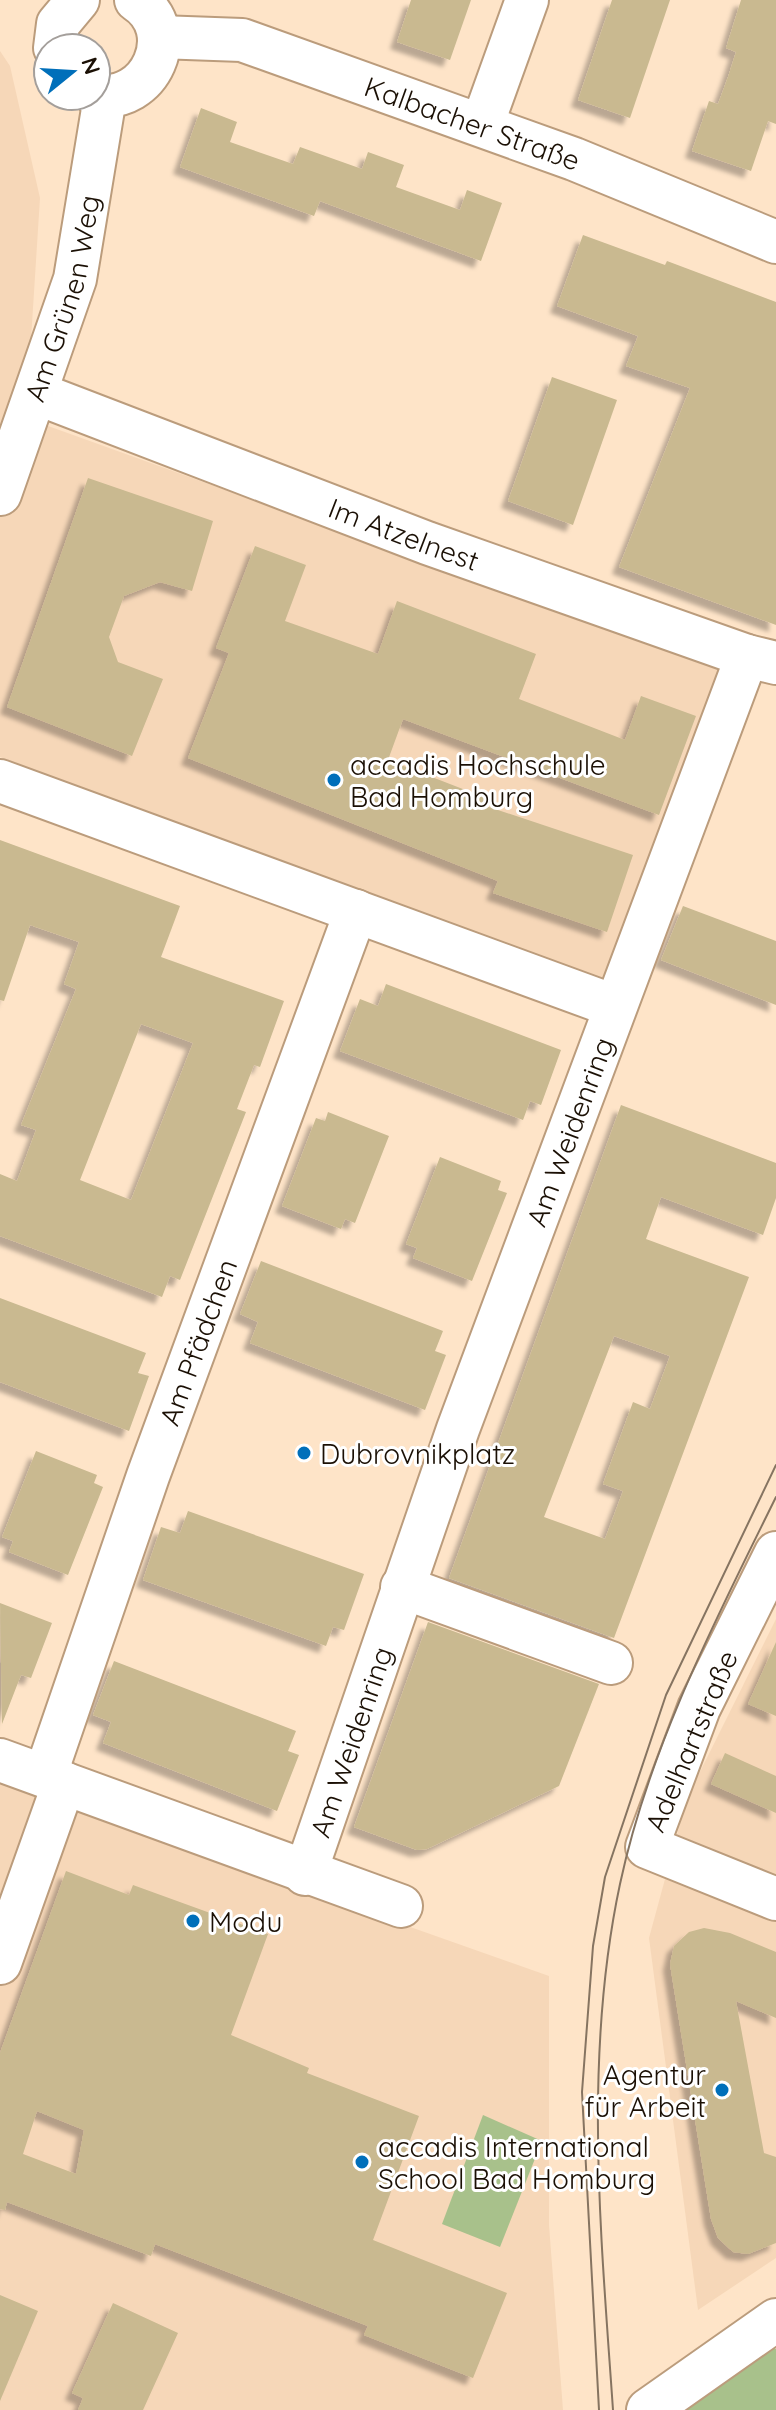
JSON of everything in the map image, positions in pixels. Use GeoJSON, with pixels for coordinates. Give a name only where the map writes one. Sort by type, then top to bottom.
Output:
{"type":"FeatureCollection","features":[{"type":"Feature","properties":{"kind":"street"},"geometry":{"type":"LineString","coordinates":[[112,95],[123,94],[139,86],[151,72],[158,56],[159,37],[151,15],[136,0]]}},
{"type":"Feature","properties":{"kind":"street"},"geometry":{"type":"LineString","coordinates":[[482,125],[527,0]]}},
{"type":"Feature","properties":{"kind":"street","name":"Kalbacher Straße"},"geometry":{"type":"LineString","coordinates":[[159,37],[242,40],[482,125],[776,242]]}},
{"type":"Feature","properties":{"kind":"street","name":"Am Grünen Weg"},"geometry":{"type":"LineString","coordinates":[[0,494],[75,279],[99,112]]}},
{"type":"Feature","properties":{"kind":"street","name":"Im Atzelnest"},"geometry":{"type":"LineString","coordinates":[[36,393],[427,543],[761,659]]}},
{"type":"Feature","properties":{"kind":"street"},"geometry":{"type":"LineString","coordinates":[[614,1006],[761,659]]}},
{"type":"Feature","properties":{"kind":"street","name":"Am Weidenring"},"geometry":{"type":"LineString","coordinates":[[0,781],[614,1006],[402,1587],[305,1874]]}},
{"type":"Feature","properties":{"kind":"street","name":"Am Pfädchen"},"geometry":{"type":"LineString","coordinates":[[0,1963],[148,1476],[356,911]]}},
{"type":"Feature","properties":{"kind":"street","name":"Adelhartstraße"},"geometry":{"type":"LineString","coordinates":[[776,1553],[699,1708],[647,1847],[776,1899]]}},
{"type":"Feature","properties":{"kind":"street"},"geometry":{"type":"LineString","coordinates":[[402,1587],[611,1663]]}},
{"type":"Feature","properties":{"kind":"street","name":"Am Weidenring"},"geometry":{"type":"LineString","coordinates":[[0,1760],[305,1874],[401,1906]]}},
{"type":"Feature","properties":{"kind":"street"},"geometry":{"type":"LineString","coordinates":[[648,2410],[776,2320]]}},
{"type":"Feature","properties":{"kind":"shaded area"},"geometry":{"type":"Polygon","coordinates":[[[0,51],[10,66],[40,198],[26,418],[724,670],[610,988],[0,757],[0,51]]]}},
{"type":"Feature","properties":{"kind":"shaded area"},"geometry":{"type":"Polygon","coordinates":[[[776,1619],[776,2258],[698,2310],[649,1938],[687,1798],[776,1619]]]}},
{"type":"Feature","properties":{"kind":"shaded area"},"geometry":{"type":"Polygon","coordinates":[[[0,1782],[549,1976],[549,2225],[563,2410],[0,2410],[0,1782]]]}},
{"type":"Feature","properties":{"kind":"green space"},"geometry":{"type":"Polygon","coordinates":[[[483,2115],[542,2141],[500,2247],[442,2224],[483,2115]]]}},
{"type":"Feature","properties":{"kind":"green space"},"geometry":{"type":"Polygon","coordinates":[[[766,2344],[776,2349],[776,2410],[675,2410],[766,2344]]]}},
{"type":"Feature","properties":{"kind":"building"},"geometry":{"type":"Polygon","coordinates":[[[411,0],[471,0],[450,60],[397,42],[411,0]]]}},
{"type":"Feature","properties":{"kind":"building"},"geometry":{"type":"Polygon","coordinates":[[[612,0],[670,0],[630,118],[578,100],[612,0]]]}},
{"type":"Feature","properties":{"kind":"building"},"geometry":{"type":"Polygon","coordinates":[[[741,0],[776,0],[776,124],[768,121],[751,171],[692,151],[709,101],[718,104],[728,77],[736,52],[726,48],[741,0]]]}},
{"type":"Feature","properties":{"kind":"building"},"geometry":{"type":"Polygon","coordinates":[[[201,108],[237,122],[230,142],[293,164],[300,147],[362,169],[368,152],[404,165],[396,187],[460,210],[467,190],[502,203],[481,261],[320,201],[314,216],[180,167],[201,108]]]}},
{"type":"Feature","properties":{"kind":"building"},"geometry":{"type":"Polygon","coordinates":[[[583,235],[665,265],[667,261],[776,302],[776,625],[619,567],[690,388],[626,366],[638,336],[557,306],[583,235]]]}},
{"type":"Feature","properties":{"kind":"building"},"geometry":{"type":"Polygon","coordinates":[[[552,377],[617,400],[573,525],[508,501],[552,377]]]}},
{"type":"Feature","properties":{"kind":"building"},"geometry":{"type":"Polygon","coordinates":[[[88,478],[213,521],[192,591],[160,582],[124,596],[109,637],[118,662],[163,679],[132,756],[7,707],[88,478]]]}},
{"type":"Feature","properties":{"kind":"building"},"geometry":{"type":"Polygon","coordinates":[[[255,546],[306,565],[285,621],[378,654],[397,601],[536,654],[519,699],[625,740],[641,696],[696,716],[659,815],[403,719],[388,760],[486,798],[483,805],[633,855],[607,932],[493,893],[498,881],[188,758],[229,653],[216,648],[255,546]]]}},
{"type":"Feature","properties":{"kind":"building"},"geometry":{"type":"Polygon","coordinates":[[[0,840],[180,906],[161,957],[284,1001],[260,1067],[254,1065],[237,1109],[246,1112],[180,1280],[170,1276],[162,1297],[0,1236],[0,1174],[17,1181],[36,1130],[21,1125],[76,989],[64,984],[79,942],[30,925],[4,1001],[0,1000],[0,840]],[[141,1024],[80,1180],[131,1200],[193,1043],[141,1024]]]}},
{"type":"Feature","properties":{"kind":"building"},"geometry":{"type":"Polygon","coordinates":[[[683,906],[776,941],[776,1005],[661,960],[683,906]]]}},
{"type":"Feature","properties":{"kind":"building"},"geometry":{"type":"Polygon","coordinates":[[[386,984],[561,1050],[541,1105],[530,1101],[523,1120],[340,1051],[360,999],[378,1006],[386,984]]]}},
{"type":"Feature","properties":{"kind":"building"},"geometry":{"type":"Polygon","coordinates":[[[621,1105],[776,1163],[776,1198],[763,1235],[661,1197],[646,1239],[749,1277],[614,1638],[449,1578],[621,1105]],[[614,1336],[544,1517],[605,1539],[623,1491],[603,1484],[633,1402],[650,1409],[670,1356],[614,1336]]]}},
{"type":"Feature","properties":{"kind":"building"},"geometry":{"type":"Polygon","coordinates":[[[328,1112],[389,1136],[355,1223],[345,1219],[341,1229],[282,1206],[316,1118],[325,1121],[328,1112]]]}},
{"type":"Feature","properties":{"kind":"building"},"geometry":{"type":"Polygon","coordinates":[[[440,1157],[501,1181],[498,1190],[507,1193],[472,1281],[413,1258],[417,1248],[406,1244],[440,1157]]]}},
{"type":"Feature","properties":{"kind":"building"},"geometry":{"type":"Polygon","coordinates":[[[261,1261],[443,1331],[435,1351],[446,1355],[425,1410],[250,1343],[258,1322],[240,1314],[261,1261]]]}},
{"type":"Feature","properties":{"kind":"building"},"geometry":{"type":"Polygon","coordinates":[[[0,1298],[146,1353],[138,1373],[149,1376],[129,1431],[0,1382],[0,1298]]]}},
{"type":"Feature","properties":{"kind":"building"},"geometry":{"type":"Polygon","coordinates":[[[36,1451],[97,1475],[94,1483],[103,1487],[68,1575],[9,1552],[13,1541],[2,1537],[36,1451]]]}},
{"type":"Feature","properties":{"kind":"building"},"geometry":{"type":"Polygon","coordinates":[[[188,1511],[364,1574],[344,1630],[333,1627],[326,1646],[143,1580],[161,1527],[180,1533],[188,1511]]]}},
{"type":"Feature","properties":{"kind":"building"},"geometry":{"type":"Polygon","coordinates":[[[0,1603],[52,1623],[31,1678],[21,1675],[2,1724],[0,1603]]]}},
{"type":"Feature","properties":{"kind":"building"},"geometry":{"type":"Polygon","coordinates":[[[428,1622],[599,1684],[559,1786],[427,1849],[417,1850],[354,1827],[428,1622]]]}},
{"type":"Feature","properties":{"kind":"building"},"geometry":{"type":"Polygon","coordinates":[[[776,1642],[776,1716],[748,1704],[776,1642]]]}},
{"type":"Feature","properties":{"kind":"building"},"geometry":{"type":"Polygon","coordinates":[[[114,1661],[296,1731],[288,1751],[299,1755],[277,1811],[103,1743],[111,1722],[93,1715],[114,1661]]]}},
{"type":"Feature","properties":{"kind":"building"},"geometry":{"type":"Polygon","coordinates":[[[725,1753],[776,1776],[776,1813],[711,1784],[725,1753]]]}},
{"type":"Feature","properties":{"kind":"building"},"geometry":{"type":"Polygon","coordinates":[[[66,1871],[129,1895],[133,1885],[268,1934],[231,2035],[309,2068],[307,2073],[419,2116],[373,2240],[507,2293],[473,2378],[364,2335],[368,2326],[155,2244],[151,2256],[7,2202],[5,2210],[0,2209],[0,2053],[66,1871]],[[37,2111],[23,2154],[76,2174],[84,2130],[37,2111]]]}},
{"type":"Feature","properties":{"kind":"building","name":"Agentur für Arbeit"},"geometry":{"type":"Polygon","coordinates":[[[704,1928],[730,1933],[776,1952],[776,2018],[736,2001],[764,2153],[776,2157],[776,2243],[748,2254],[733,2252],[718,2238],[711,2219],[670,1964],[674,1946],[689,1932],[704,1928]]]}},
{"type":"Feature","properties":{"kind":"building"},"geometry":{"type":"Polygon","coordinates":[[[0,2295],[38,2311],[0,2401],[0,2295]]]}},
{"type":"Feature","properties":{"kind":"building"},"geometry":{"type":"Polygon","coordinates":[[[113,2303],[178,2333],[143,2410],[78,2410],[83,2398],[72,2393],[113,2303]]]}},
{"type":"Feature","properties":{"kind":"tram line"},"geometry":{"type":"LineString","coordinates":[[599,2410],[582,2092],[593,1946],[605,1877],[666,1695],[776,1465]]}},
{"type":"Feature","properties":{"kind":"tram line"},"geometry":{"type":"LineString","coordinates":[[613,2410],[600,2213],[598,2081],[609,1949],[620,1884],[648,1784],[666,1734],[707,1638],[776,1497]]}},
{"type":"Feature","properties":{"kind":"place","name":"accadis Hochschule Bad Homburg"},"geometry":{"type":"Point","coordinates":[334,780]}},
{"type":"Feature","properties":{"kind":"place","name":"Dubrovnikplatz"},"geometry":{"type":"Point","coordinates":[304,1453]}},
{"type":"Feature","properties":{"kind":"place","name":"Modu"},"geometry":{"type":"Point","coordinates":[193,1921]}},
{"type":"Feature","properties":{"kind":"place","name":"Agentur für Arbeit"},"geometry":{"type":"Point","coordinates":[722,2090]}},
{"type":"Feature","properties":{"kind":"place","name":"accadis International School Bad Homburg"},"geometry":{"type":"Point","coordinates":[362,2162]}}]}
